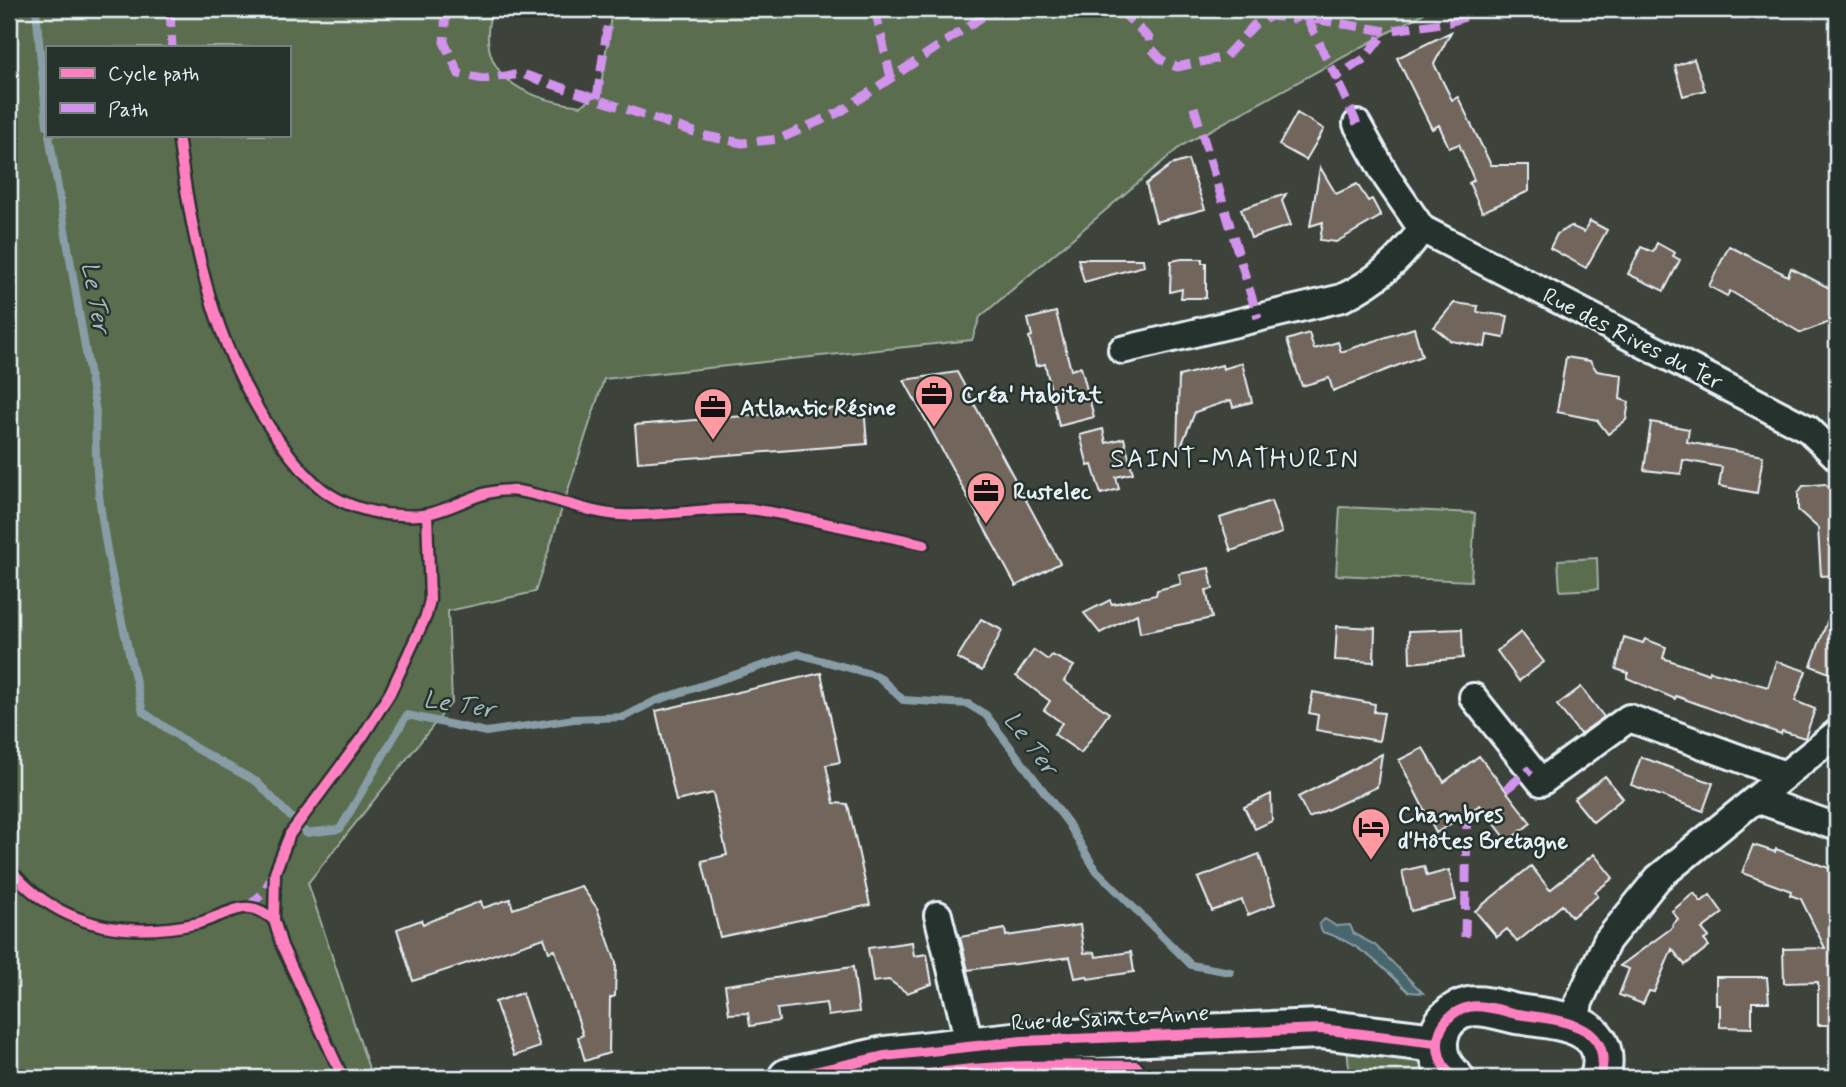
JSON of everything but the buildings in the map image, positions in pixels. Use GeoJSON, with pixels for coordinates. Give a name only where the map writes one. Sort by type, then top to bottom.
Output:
{"type":"FeatureCollection","features":[{"type":"Feature","properties":{"kind":"street","name":"Rue des Rives du Ter"},"geometry":{"type":"LineString","coordinates":[[1357,124],[1387,178],[1422,229],[1808,429],[1837,457]]}},
{"type":"Feature","properties":{"kind":"street"},"geometry":{"type":"LineString","coordinates":[[1122,351],[1342,298],[1373,283],[1422,229]]}},
{"type":"Feature","properties":{"kind":"street"},"geometry":{"type":"LineString","coordinates":[[1473,697],[1541,782],[1629,718],[1785,775]]}},
{"type":"Feature","properties":{"kind":"street"},"geometry":{"type":"LineString","coordinates":[[1576,1024],[1579,1002],[1607,941],[1658,878],[1837,733]]}},
{"type":"Feature","properties":{"kind":"street"},"geometry":{"type":"LineString","coordinates":[[1756,799],[1837,827]]}},
{"type":"Feature","properties":{"kind":"street"},"geometry":{"type":"LineString","coordinates":[[938,915],[970,1045]]}},
{"type":"Feature","properties":{"kind":"street"},"geometry":{"type":"LineString","coordinates":[[1454,1078],[1440,1062],[1436,1043],[1439,1031],[1447,1019],[1471,1006],[1576,1024],[1592,1034],[1600,1046],[1603,1077]]}},
{"type":"Feature","properties":{"kind":"street","name":"Rue de Sainte-Anne"},"geometry":{"type":"LineString","coordinates":[[788,1078],[885,1056],[970,1045],[1321,1030],[1436,1043]]}},
{"type":"Feature","properties":{"kind":"green space"},"geometry":{"type":"Polygon","coordinates":[[[9,9],[492,9],[488,32],[490,51],[497,67],[508,80],[540,97],[581,106],[600,93],[612,9],[1426,9],[1424,13],[1181,146],[980,317],[972,340],[604,379],[535,592],[448,611],[452,702],[308,883],[372,1078],[9,1078],[9,9]]]}},
{"type":"Feature","properties":{"kind":"green space"},"geometry":{"type":"Polygon","coordinates":[[[1340,507],[1475,513],[1471,581],[1336,575],[1340,507]]]}},
{"type":"Feature","properties":{"kind":"green space"},"geometry":{"type":"Polygon","coordinates":[[[1597,558],[1598,589],[1560,591],[1558,560],[1597,558]]]}},
{"type":"Feature","properties":{"kind":"green space"},"geometry":{"type":"Polygon","coordinates":[[[1347,1048],[1429,1055],[1441,1078],[1350,1078],[1347,1048]]]}},
{"type":"Feature","properties":{"kind":"water"},"geometry":{"type":"Polygon","coordinates":[[[1325,919],[1336,926],[1350,925],[1354,934],[1375,945],[1423,993],[1409,992],[1358,948],[1322,932],[1319,924],[1325,919]]]}},
{"type":"Feature","properties":{"kind":"waterway","name":"Le Ter"},"geometry":{"type":"LineString","coordinates":[[36,9],[46,114]]}},
{"type":"Feature","properties":{"kind":"waterway","name":"Le Ter"},"geometry":{"type":"LineString","coordinates":[[49,136],[96,412],[98,487],[109,563],[143,712],[197,749],[257,782],[306,833],[340,829],[407,715],[486,732],[574,719],[624,717],[655,701],[798,654],[878,676],[903,700],[968,704],[986,715],[1068,823],[1095,869],[1191,965],[1230,972]]}},
{"type":"Feature","properties":{"kind":"marked path"},"geometry":{"type":"LineString","coordinates":[[170,9],[172,46]]}},
{"type":"Feature","properties":{"kind":"marked path"},"geometry":{"type":"LineString","coordinates":[[446,9],[444,42],[459,74],[483,79],[522,74],[706,136],[742,143],[779,139],[840,112],[982,17],[1002,9]]}},
{"type":"Feature","properties":{"kind":"marked path"},"geometry":{"type":"LineString","coordinates":[[597,98],[610,9]]}},
{"type":"Feature","properties":{"kind":"marked path"},"geometry":{"type":"LineString","coordinates":[[875,9],[891,78]]}},
{"type":"Feature","properties":{"kind":"marked path"},"geometry":{"type":"LineString","coordinates":[[1119,9],[1149,38],[1150,47],[1162,60],[1177,67],[1225,57],[1254,25],[1271,16],[1294,19],[1300,15]]}},
{"type":"Feature","properties":{"kind":"marked path"},"geometry":{"type":"LineString","coordinates":[[1290,9],[1307,18],[1386,31],[1449,22],[1491,9]]}},
{"type":"Feature","properties":{"kind":"marked path"},"geometry":{"type":"LineString","coordinates":[[1307,18],[1336,77],[1364,59],[1386,31]]}},
{"type":"Feature","properties":{"kind":"marked path"},"geometry":{"type":"LineString","coordinates":[[1339,84],[1357,124]]}},
{"type":"Feature","properties":{"kind":"marked path"},"geometry":{"type":"LineString","coordinates":[[1194,107],[1258,318]]}},
{"type":"Feature","properties":{"kind":"marked path"},"geometry":{"type":"LineString","coordinates":[[1506,789],[1531,769]]}},
{"type":"Feature","properties":{"kind":"marked path"},"geometry":{"type":"LineString","coordinates":[[1465,937],[1467,820],[1481,809]]}},
{"type":"Feature","properties":{"kind":"marked path"},"geometry":{"type":"LineString","coordinates":[[248,907],[263,893],[272,877]]}},
{"type":"Feature","properties":{"kind":"cycle path"},"geometry":{"type":"LineString","coordinates":[[178,136],[199,256],[222,334],[238,372],[257,408],[291,457],[312,481],[336,499],[367,510],[406,516],[439,511],[482,494],[505,490],[608,514],[651,515],[727,509],[759,510],[924,544]]}},
{"type":"Feature","properties":{"kind":"cycle path"},"geometry":{"type":"LineString","coordinates":[[343,1078],[282,946],[274,920],[275,872],[290,834],[363,736],[390,693],[426,616],[430,600],[427,514]]}},
{"type":"Feature","properties":{"kind":"cycle path"},"geometry":{"type":"LineString","coordinates":[[9,868],[50,904],[95,924],[146,930],[172,928],[199,923],[245,908],[260,911],[274,920]]}},
{"type":"Feature","properties":{"kind":"cycle path"},"geometry":{"type":"LineString","coordinates":[[1454,1078],[1440,1059],[1439,1037],[1448,1018],[1457,1011],[1474,1006],[1579,1027],[1591,1034],[1599,1045],[1603,1059],[1600,1078]]}},
{"type":"Feature","properties":{"kind":"cycle path"},"geometry":{"type":"LineString","coordinates":[[788,1078],[885,1056],[1022,1041],[1321,1029],[1436,1043]]}},
{"type":"Feature","properties":{"kind":"cycle path"},"geometry":{"type":"LineString","coordinates":[[909,1078],[993,1067],[1080,1065],[1136,1066],[1145,1078]]}},
{"type":"Feature","properties":{"kind":"place","name":"Créa' Habitat"},"geometry":{"type":"Point","coordinates":[934,428]}},
{"type":"Feature","properties":{"kind":"place","name":"Atlantic Résine"},"geometry":{"type":"Point","coordinates":[713,441]}},
{"type":"Feature","properties":{"kind":"place","name":"Rustelec"},"geometry":{"type":"Point","coordinates":[986,525]}},
{"type":"Feature","properties":{"kind":"place","name":"Chambres d'Hôtes Bretagne"},"geometry":{"type":"Point","coordinates":[1371,861]}},
{"type":"Feature","properties":{"kind":"district","name":"SAINT-MATHURIN"},"geometry":{"type":"Point","coordinates":[1235,458]}}]}
